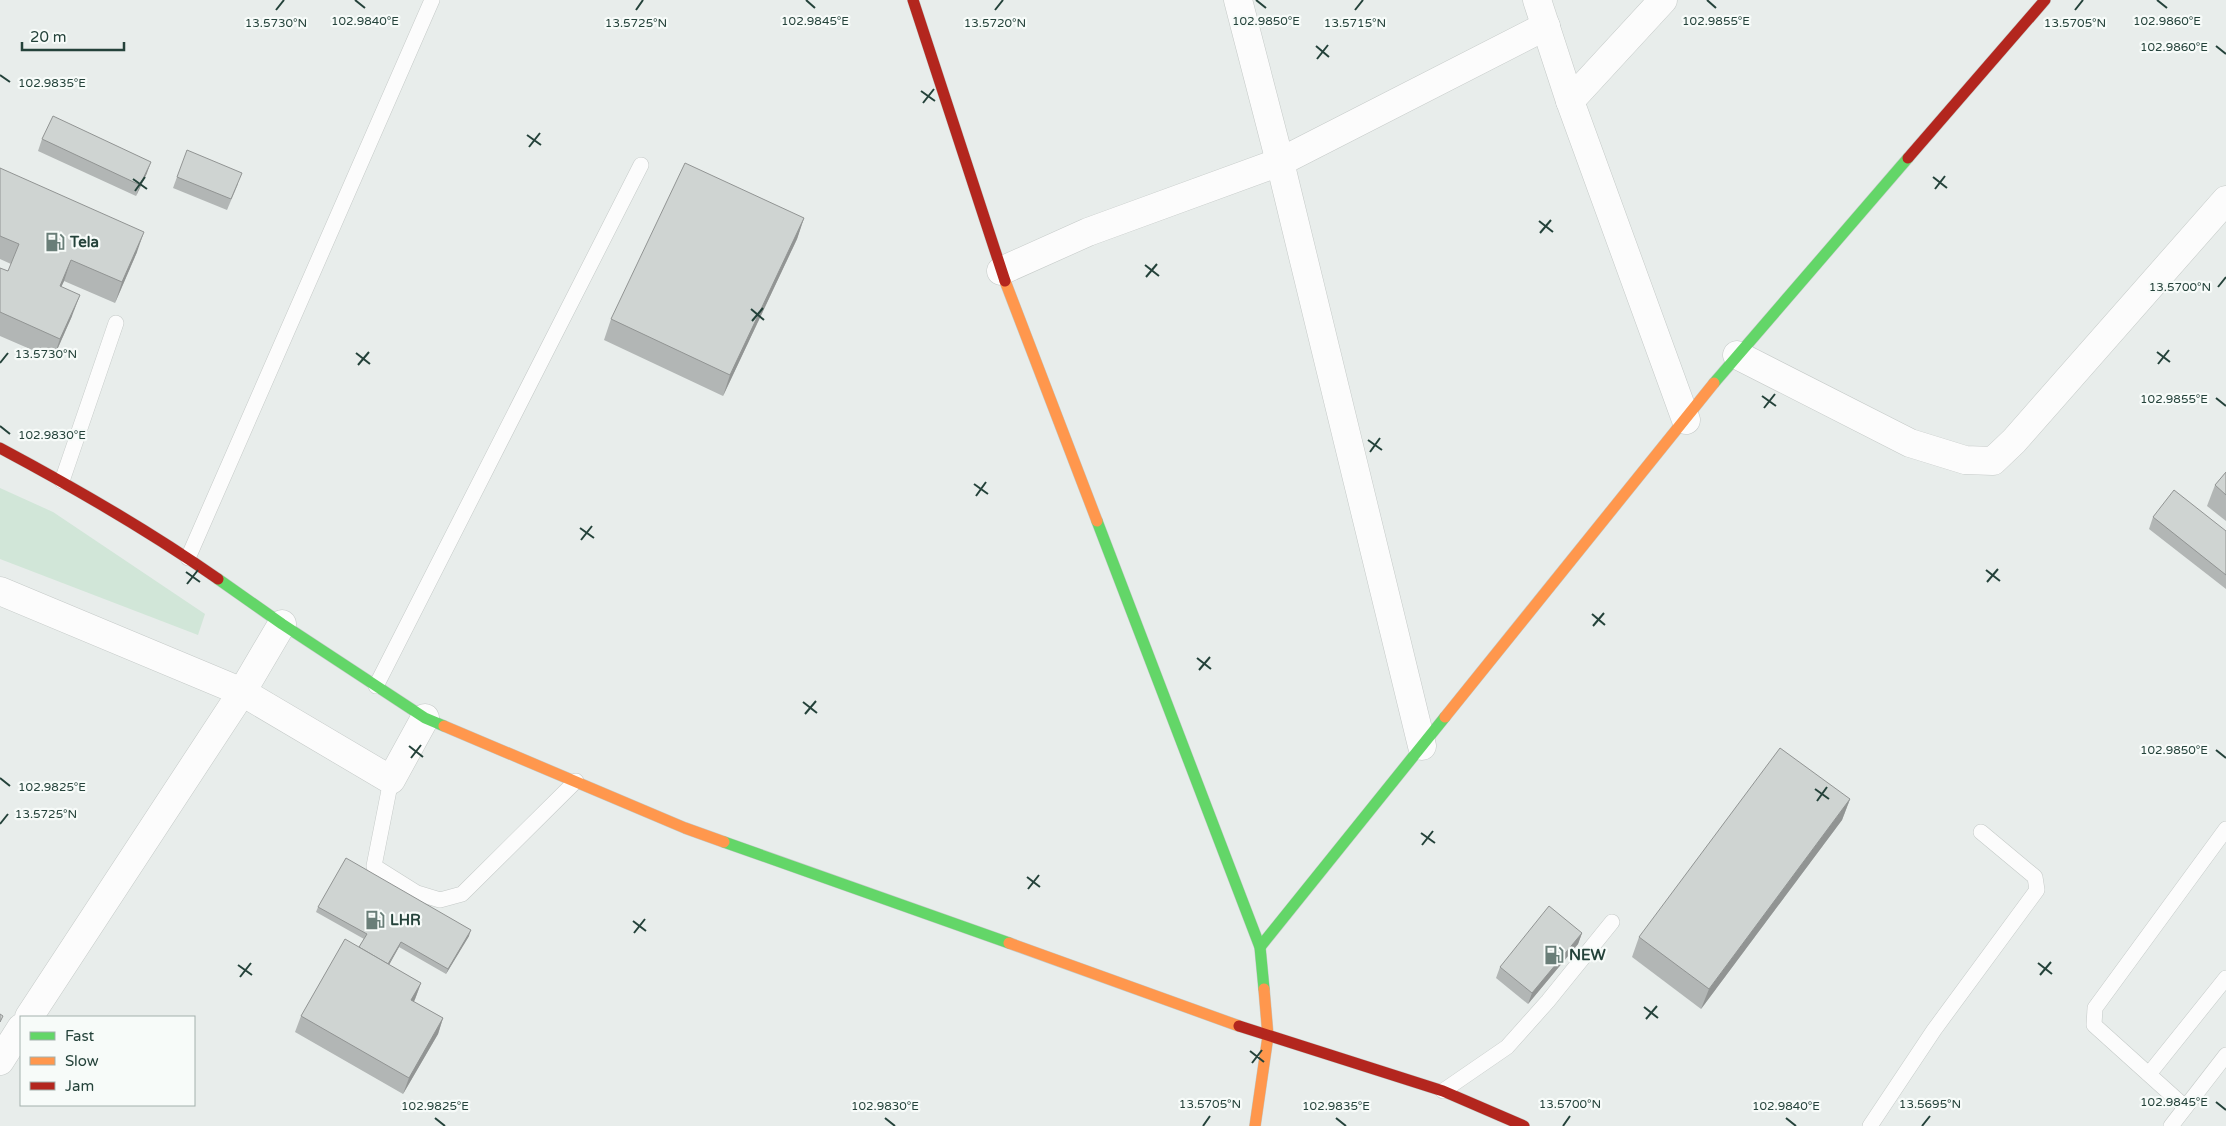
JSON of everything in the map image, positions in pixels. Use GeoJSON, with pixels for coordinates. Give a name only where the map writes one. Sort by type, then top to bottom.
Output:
{"type":"FeatureCollection","features":[{"type":"Feature","properties":{"kind":"street"},"geometry":{"type":"LineString","coordinates":[[913,0],[1001,271],[1260,947],[1268,1036],[1255,1126]]}},
{"type":"Feature","properties":{"kind":"street"},"geometry":{"type":"LineString","coordinates":[[1238,0],[1280,162],[1422,746]]}},
{"type":"Feature","properties":{"kind":"street"},"geometry":{"type":"LineString","coordinates":[[1537,0],[1570,101],[1686,420]]}},
{"type":"Feature","properties":{"kind":"street"},"geometry":{"type":"LineString","coordinates":[[1570,101],[1663,0]]}},
{"type":"Feature","properties":{"kind":"street"},"geometry":{"type":"LineString","coordinates":[[1260,947],[1737,355],[2045,0]]}},
{"type":"Feature","properties":{"kind":"street"},"geometry":{"type":"LineString","coordinates":[[1001,271],[1088,232],[1280,162],[1546,26]]}},
{"type":"Feature","properties":{"kind":"street"},"geometry":{"type":"LineString","coordinates":[[1737,355],[1910,444],[1965,460],[1993,460],[2014,442],[2226,200]]}},
{"type":"Feature","properties":{"kind":"street"},"geometry":{"type":"LineString","coordinates":[[0,448],[62,481],[188,558],[282,624],[425,718],[685,828],[1268,1036],[1443,1091],[1524,1126]]}},
{"type":"Feature","properties":{"kind":"street"},"geometry":{"type":"LineString","coordinates":[[0,591],[242,692],[391,780],[425,718]]}},
{"type":"Feature","properties":{"kind":"street"},"geometry":{"type":"LineString","coordinates":[[29,1016],[242,692],[282,624]]}},
{"type":"Feature","properties":{"kind":"street"},"geometry":{"type":"LineString","coordinates":[[0,1061],[20,1030]]}},
{"type":"Feature","properties":{"kind":"lane"},"geometry":{"type":"LineString","coordinates":[[188,558],[432,0]]}},
{"type":"Feature","properties":{"kind":"lane"},"geometry":{"type":"LineString","coordinates":[[376,686],[641,165]]}},
{"type":"Feature","properties":{"kind":"lane"},"geometry":{"type":"LineString","coordinates":[[62,481],[116,323]]}},
{"type":"Feature","properties":{"kind":"lane"},"geometry":{"type":"LineString","coordinates":[[391,780],[374,866],[417,894],[440,900],[462,894],[576,781]]}},
{"type":"Feature","properties":{"kind":"lane"},"geometry":{"type":"LineString","coordinates":[[2185,1107],[2094,1024],[2094,1008],[2226,829]]}},
{"type":"Feature","properties":{"kind":"lane"},"geometry":{"type":"LineString","coordinates":[[1870,1126],[1934,1030],[2037,890],[2036,877],[1981,832]]}},
{"type":"Feature","properties":{"kind":"lane"},"geometry":{"type":"LineString","coordinates":[[1443,1091],[1507,1047],[1548,1001],[1612,922]]}},
{"type":"Feature","properties":{"kind":"lane"},"geometry":{"type":"LineString","coordinates":[[2149,1074],[2226,978]]}},
{"type":"Feature","properties":{"kind":"lane"},"geometry":{"type":"LineString","coordinates":[[2170,1126],[2226,1055]]}},
{"type":"Feature","properties":{"kind":"green space"},"geometry":{"type":"Polygon","coordinates":[[[0,488],[53,512],[205,614],[198,635],[0,559],[0,488]]]}},
{"type":"Feature","properties":{"kind":"building"},"geometry":{"type":"Polygon","coordinates":[[[53,116],[151,162],[140,185],[42,139],[53,116]]]}},
{"type":"Feature","properties":{"kind":"building"},"geometry":{"type":"Polygon","coordinates":[[[187,150],[242,173],[231,199],[177,177],[187,150]]]}},
{"type":"Feature","properties":{"kind":"building"},"geometry":{"type":"Polygon","coordinates":[[[685,163],[804,218],[730,375],[611,319],[685,163]]]}},
{"type":"Feature","properties":{"kind":"building"},"geometry":{"type":"Polygon","coordinates":[[[0,168],[144,232],[122,282],[71,260],[60,286],[80,295],[60,339],[0,312],[0,268],[8,271],[19,244],[0,236],[0,168]]]}},
{"type":"Feature","properties":{"kind":"building"},"geometry":{"type":"Polygon","coordinates":[[[2226,472],[2226,495],[2215,485],[2226,472]]]}},
{"type":"Feature","properties":{"kind":"building"},"geometry":{"type":"Polygon","coordinates":[[[2174,490],[2226,531],[2226,575],[2153,517],[2174,490]]]}},
{"type":"Feature","properties":{"kind":"building"},"geometry":{"type":"Polygon","coordinates":[[[1780,748],[1850,799],[1709,989],[1639,937],[1780,748]]]}},
{"type":"Feature","properties":{"kind":"building"},"geometry":{"type":"Polygon","coordinates":[[[346,858],[471,930],[448,969],[401,942],[388,964],[359,947],[367,934],[318,907],[346,858]]]}},
{"type":"Feature","properties":{"kind":"building"},"geometry":{"type":"Polygon","coordinates":[[[1549,906],[1582,933],[1532,993],[1500,967],[1549,906]]]}},
{"type":"Feature","properties":{"kind":"building"},"geometry":{"type":"Polygon","coordinates":[[[345,939],[421,983],[411,1000],[443,1018],[409,1078],[301,1016],[345,939]]]}},
{"type":"Feature","properties":{"kind":"traffic: fast"},"geometry":{"type":"LineString","coordinates":[[1714,383],[1908,158]]}},
{"type":"Feature","properties":{"kind":"traffic: fast"},"geometry":{"type":"LineString","coordinates":[[1097,521],[1260,947],[1264,989]]}},
{"type":"Feature","properties":{"kind":"traffic: fast"},"geometry":{"type":"LineString","coordinates":[[218,579],[282,624],[425,718],[444,726]]}},
{"type":"Feature","properties":{"kind":"traffic: fast"},"geometry":{"type":"LineString","coordinates":[[1260,947],[1445,717]]}},
{"type":"Feature","properties":{"kind":"traffic: fast"},"geometry":{"type":"LineString","coordinates":[[724,842],[1009,943]]}},
{"type":"Feature","properties":{"kind":"traffic: slow"},"geometry":{"type":"LineString","coordinates":[[1005,281],[1097,521]]}},
{"type":"Feature","properties":{"kind":"traffic: slow"},"geometry":{"type":"LineString","coordinates":[[1445,717],[1714,383]]}},
{"type":"Feature","properties":{"kind":"traffic: slow"},"geometry":{"type":"LineString","coordinates":[[444,726],[685,828],[724,842]]}},
{"type":"Feature","properties":{"kind":"traffic: slow"},"geometry":{"type":"LineString","coordinates":[[1009,943],[1239,1026]]}},
{"type":"Feature","properties":{"kind":"traffic: slow"},"geometry":{"type":"LineString","coordinates":[[1255,1126],[1268,1036],[1264,989]]}},
{"type":"Feature","properties":{"kind":"traffic: jam"},"geometry":{"type":"LineString","coordinates":[[913,0],[1005,281]]}},
{"type":"Feature","properties":{"kind":"traffic: jam"},"geometry":{"type":"LineString","coordinates":[[1908,158],[2045,0]]}},
{"type":"Feature","properties":{"kind":"traffic: jam"},"geometry":{"type":"LineString","coordinates":[[0,448],[111,510],[165,543],[218,579]]}},
{"type":"Feature","properties":{"kind":"traffic: jam"},"geometry":{"type":"LineString","coordinates":[[1239,1026],[1443,1091],[1524,1126]]}},
{"type":"Feature","properties":{"kind":"place","name":"Tela"},"geometry":{"type":"Point","coordinates":[55,242]}},
{"type":"Feature","properties":{"kind":"place","name":"LHR"},"geometry":{"type":"Point","coordinates":[375,920]}},
{"type":"Feature","properties":{"kind":"place","name":"NEW"},"geometry":{"type":"Point","coordinates":[1554,955]}}]}
